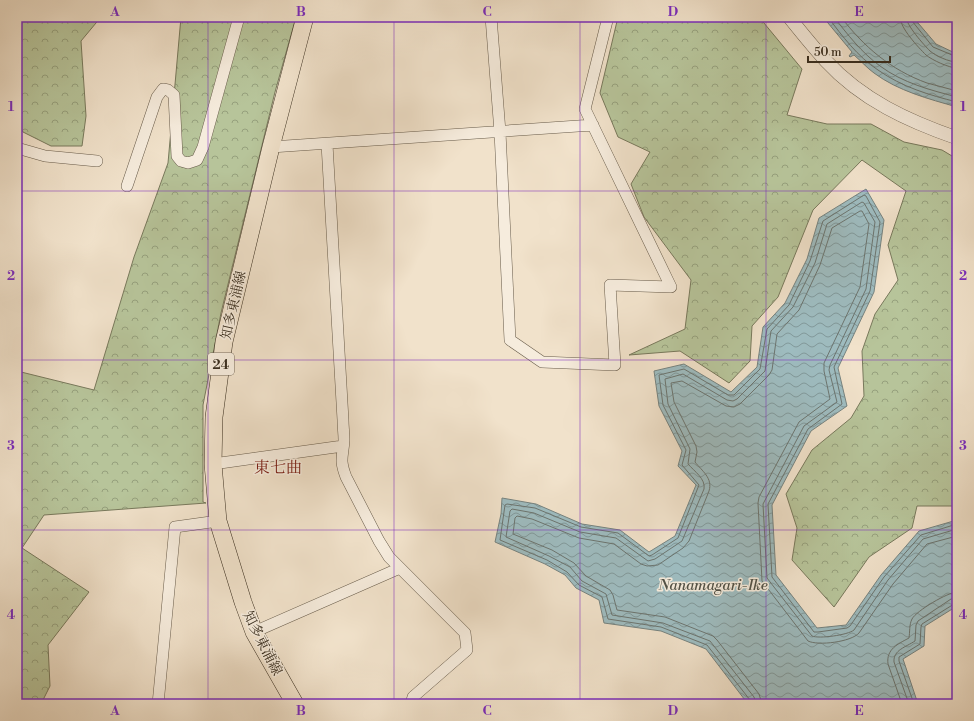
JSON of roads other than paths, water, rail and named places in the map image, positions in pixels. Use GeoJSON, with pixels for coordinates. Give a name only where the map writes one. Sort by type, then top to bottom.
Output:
{"type":"FeatureCollection","features":[{"type":"Feature","properties":{"kind":"main road","name":"知多東浦線"},"geometry":{"type":"LineString","coordinates":[[295,704],[254,632],[243,602],[218,520],[213,464],[214,417],[224,342],[271,147],[305,17]]}},
{"type":"Feature","properties":{"kind":"street"},"geometry":{"type":"LineString","coordinates":[[127,186],[157,97],[163,89],[174,94],[177,156],[181,161],[188,163],[197,160],[203,147],[239,17]]}},
{"type":"Feature","properties":{"kind":"street"},"geometry":{"type":"LineString","coordinates":[[491,17],[500,132],[510,340],[542,362],[615,364],[610,285],[671,287],[585,109],[608,17]]}},
{"type":"Feature","properties":{"kind":"street"},"geometry":{"type":"LineString","coordinates":[[789,17],[827,62],[852,85],[875,102],[906,118],[957,138]]}},
{"type":"Feature","properties":{"kind":"street"},"geometry":{"type":"LineString","coordinates":[[271,147],[593,125]]}},
{"type":"Feature","properties":{"kind":"street"},"geometry":{"type":"LineString","coordinates":[[327,144],[343,412],[344,440],[341,456],[342,467],[379,541],[389,557],[465,633],[467,650],[413,697],[411,704]]}},
{"type":"Feature","properties":{"kind":"street"},"geometry":{"type":"LineString","coordinates":[[17,148],[45,156],[97,161]]}},
{"type":"Feature","properties":{"kind":"street"},"geometry":{"type":"LineString","coordinates":[[213,464],[343,446]]}},
{"type":"Feature","properties":{"kind":"street"},"geometry":{"type":"LineString","coordinates":[[158,704],[175,527],[218,520]]}},
{"type":"Feature","properties":{"kind":"street"},"geometry":{"type":"LineString","coordinates":[[254,632],[400,568]]}},
{"type":"Feature","properties":{"kind":"water"},"geometry":{"type":"Polygon","coordinates":[[[823,17],[913,17],[936,44],[957,54],[957,107],[903,90],[871,71],[854,55],[850,57],[849,56],[852,52],[823,17]]]}},
{"type":"Feature","properties":{"kind":"water","name":"Nanamagari-Ike"},"geometry":{"type":"Polygon","coordinates":[[[866,189],[884,220],[874,292],[838,368],[847,406],[811,431],[772,505],[776,575],[817,628],[846,625],[881,575],[919,531],[957,520],[957,606],[925,626],[924,646],[903,659],[918,704],[748,704],[706,649],[661,631],[604,623],[599,600],[576,588],[565,575],[545,564],[495,542],[501,514],[502,498],[536,504],[582,524],[620,530],[649,552],[675,536],[696,485],[678,466],[682,451],[659,406],[654,371],[684,364],[731,392],[757,367],[763,327],[785,303],[807,259],[819,218],[866,189]]]}},
{"type":"Feature","properties":{"kind":"district","name":"東七曲"},"geometry":{"type":"Point","coordinates":[278,467]}}]}
